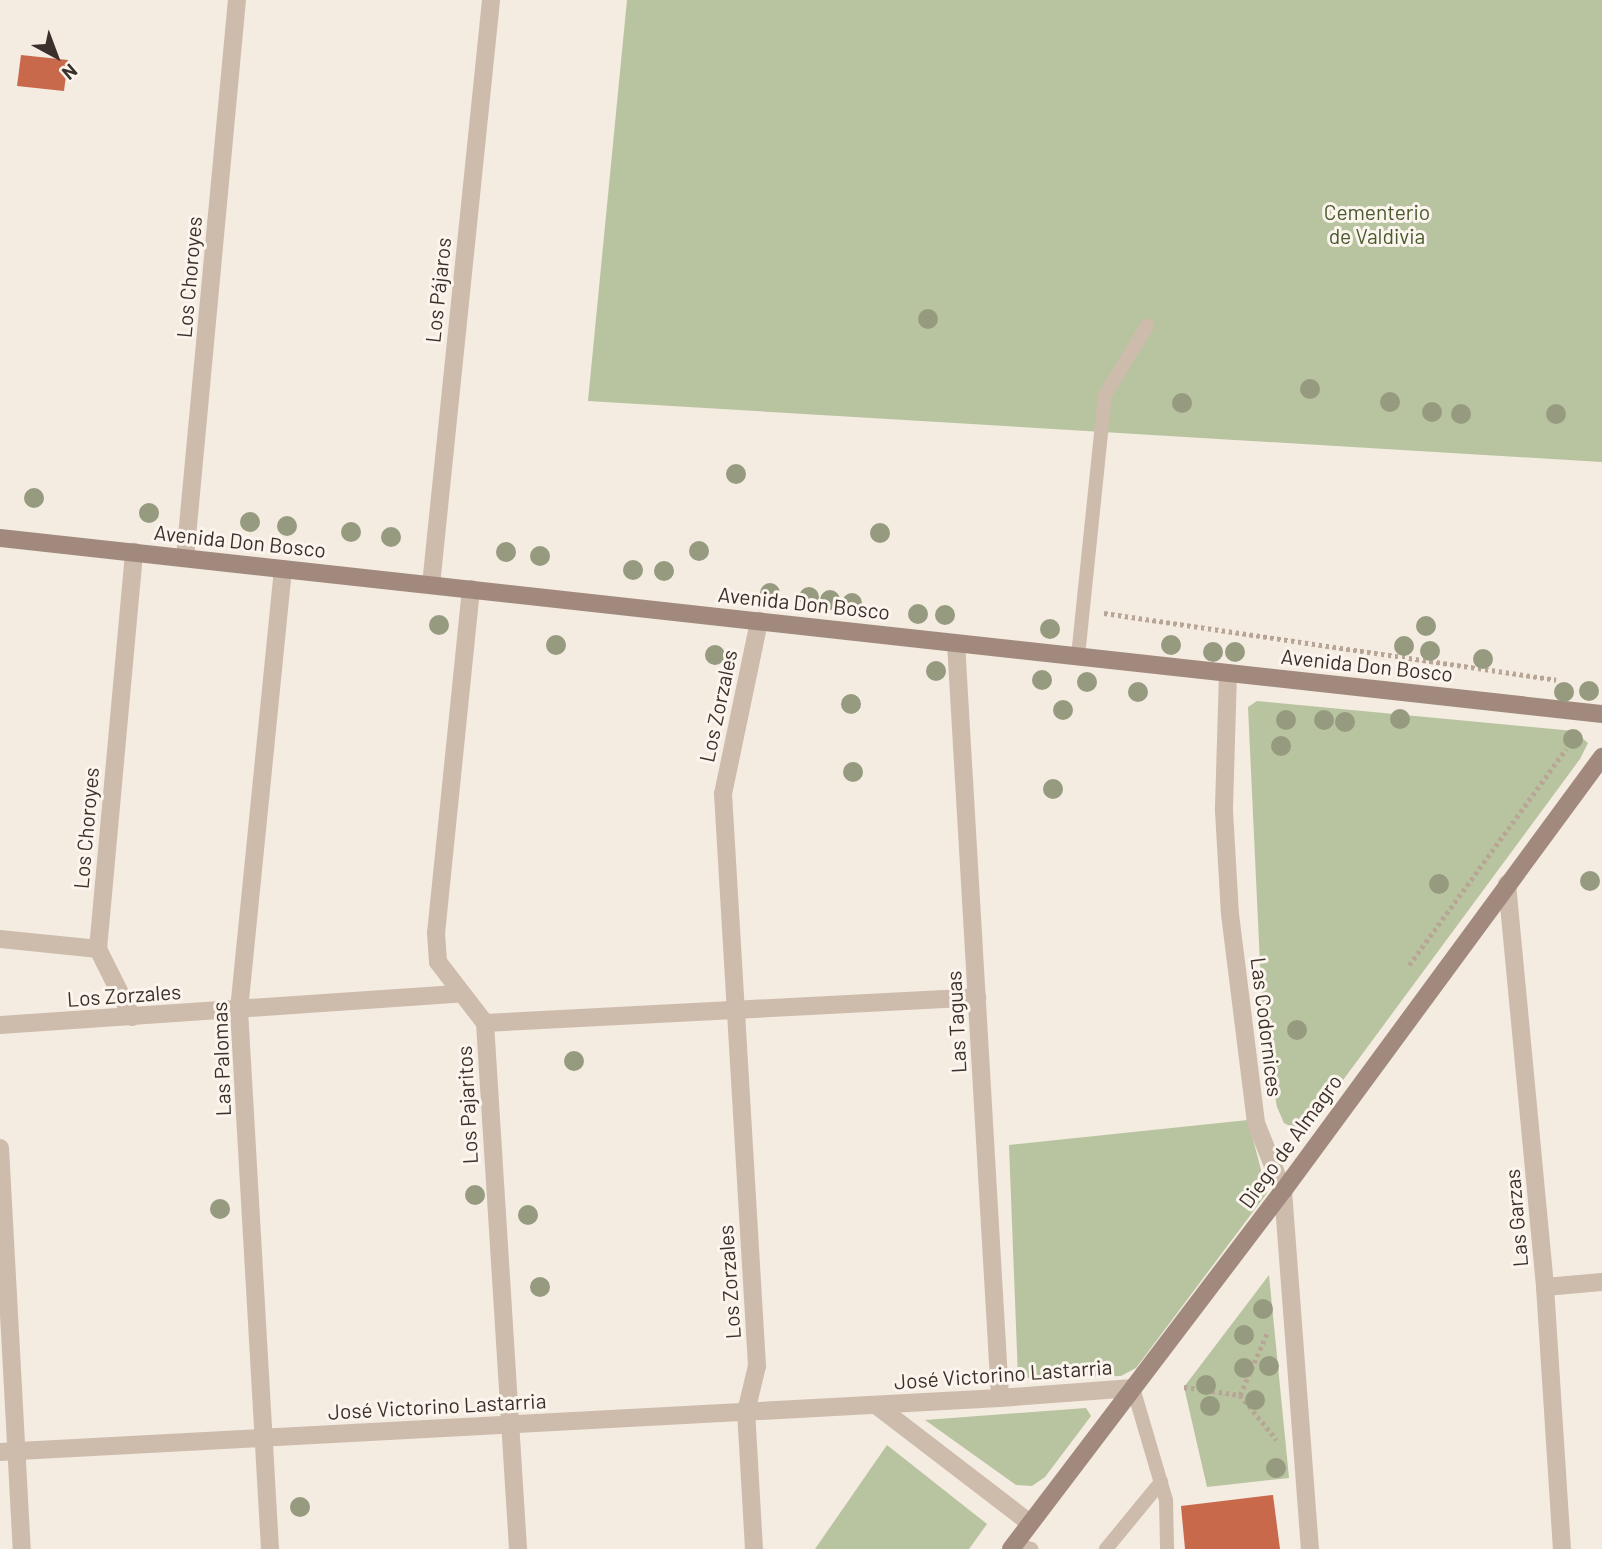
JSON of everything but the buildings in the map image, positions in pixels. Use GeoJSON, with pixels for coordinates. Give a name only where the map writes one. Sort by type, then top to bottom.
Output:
{"type":"FeatureCollection","features":[{"type":"Feature","properties":{"kind":"main road","name":"Avenida Don Bosco"},"geometry":{"type":"LineString","coordinates":[[0,538],[1602,714]]}},
{"type":"Feature","properties":{"kind":"main road","name":"Diego de Almagro"},"geometry":{"type":"LineString","coordinates":[[1019,1547],[1030,1522],[1283,1191],[1602,757]]}},
{"type":"Feature","properties":{"kind":"street","name":"Los Choroyes"},"geometry":{"type":"LineString","coordinates":[[186,558],[237,0]]}},
{"type":"Feature","properties":{"kind":"street","name":"Los Pájaros"},"geometry":{"type":"LineString","coordinates":[[431,585],[491,0]]}},
{"type":"Feature","properties":{"kind":"street","name":"Los Choroyes"},"geometry":{"type":"LineString","coordinates":[[98,949],[134,552]]}},
{"type":"Feature","properties":{"kind":"street","name":"Las Palomas"},"geometry":{"type":"LineString","coordinates":[[270,1549],[239,1010],[282,569]]}},
{"type":"Feature","properties":{"kind":"street","name":"Los Pajaritos"},"geometry":{"type":"LineString","coordinates":[[471,589],[436,933],[438,962],[460,994],[485,1023],[518,1549]]}},
{"type":"Feature","properties":{"kind":"street","name":"Los Zorzales"},"geometry":{"type":"LineString","coordinates":[[754,1549],[746,1412],[757,1366],[723,794],[759,621]]}},
{"type":"Feature","properties":{"kind":"street","name":"Las Taguas"},"geometry":{"type":"LineString","coordinates":[[956,643],[1000,1398]]}},
{"type":"Feature","properties":{"kind":"street","name":"Las Codornices"},"geometry":{"type":"LineString","coordinates":[[1228,673],[1224,811],[1230,914],[1256,1123],[1283,1191],[1310,1549]]}},
{"type":"Feature","properties":{"kind":"street","name":"Las Garzas"},"geometry":{"type":"LineString","coordinates":[[1507,884],[1545,1287],[1562,1549]]}},
{"type":"Feature","properties":{"kind":"street"},"geometry":{"type":"LineString","coordinates":[[0,939],[98,949],[132,1017]]}},
{"type":"Feature","properties":{"kind":"street","name":"Los Zorzales"},"geometry":{"type":"LineString","coordinates":[[0,1026],[460,994]]}},
{"type":"Feature","properties":{"kind":"street"},"geometry":{"type":"LineString","coordinates":[[485,1023],[977,997]]}},
{"type":"Feature","properties":{"kind":"street"},"geometry":{"type":"LineString","coordinates":[[0,1148],[8,1452],[22,1549]]}},
{"type":"Feature","properties":{"kind":"street"},"geometry":{"type":"LineString","coordinates":[[1545,1287],[1602,1282]]}},
{"type":"Feature","properties":{"kind":"street","name":"José Victorino Lastarria"},"geometry":{"type":"LineString","coordinates":[[8,1452],[1000,1398],[1133,1388]]}},
{"type":"Feature","properties":{"kind":"street","name":"José Victorino Lastarria"},"geometry":{"type":"LineString","coordinates":[[876,1405],[1030,1522]]}},
{"type":"Feature","properties":{"kind":"lane"},"geometry":{"type":"LineString","coordinates":[[1078,656],[1105,394],[1147,326]]}},
{"type":"Feature","properties":{"kind":"lane"},"geometry":{"type":"LineString","coordinates":[[1133,1388],[1166,1500],[1167,1549]]}},
{"type":"Feature","properties":{"kind":"lane"},"geometry":{"type":"LineString","coordinates":[[1106,1549],[1161,1482]]}},
{"type":"Feature","properties":{"kind":"path"},"geometry":{"type":"LineString","coordinates":[[1083,610],[1570,682]]}},
{"type":"Feature","properties":{"kind":"path"},"geometry":{"type":"LineString","coordinates":[[1409,965],[1566,749]]}},
{"type":"Feature","properties":{"kind":"path"},"geometry":{"type":"LineString","coordinates":[[1240,1395],[1273,1319]]}},
{"type":"Feature","properties":{"kind":"path"},"geometry":{"type":"LineString","coordinates":[[1184,1387],[1240,1395],[1278,1442]]}},
{"type":"Feature","properties":{"kind":"green space","name":"Cementerio de Valdivia"},"geometry":{"type":"Polygon","coordinates":[[[627,0],[1602,0],[1602,462],[588,401],[627,0]]]}},
{"type":"Feature","properties":{"kind":"green space"},"geometry":{"type":"Polygon","coordinates":[[[1257,701],[1574,731],[1588,743],[1580,759],[1304,1133],[1284,1123],[1277,1107],[1263,1028],[1248,707],[1257,701]]]}},
{"type":"Feature","properties":{"kind":"green space"},"geometry":{"type":"Polygon","coordinates":[[[1248,1120],[1267,1193],[1136,1368],[1121,1376],[1018,1378],[1009,1145],[1248,1120]]]}},
{"type":"Feature","properties":{"kind":"green space"},"geometry":{"type":"Polygon","coordinates":[[[1269,1275],[1289,1478],[1207,1487],[1184,1387],[1269,1275]]]}},
{"type":"Feature","properties":{"kind":"green space"},"geometry":{"type":"Polygon","coordinates":[[[1086,1408],[1091,1416],[1045,1477],[1032,1486],[1016,1485],[925,1420],[1086,1408]]]}},
{"type":"Feature","properties":{"kind":"green space"},"geometry":{"type":"Polygon","coordinates":[[[887,1445],[987,1524],[969,1549],[815,1549],[887,1445]]]}}]}
